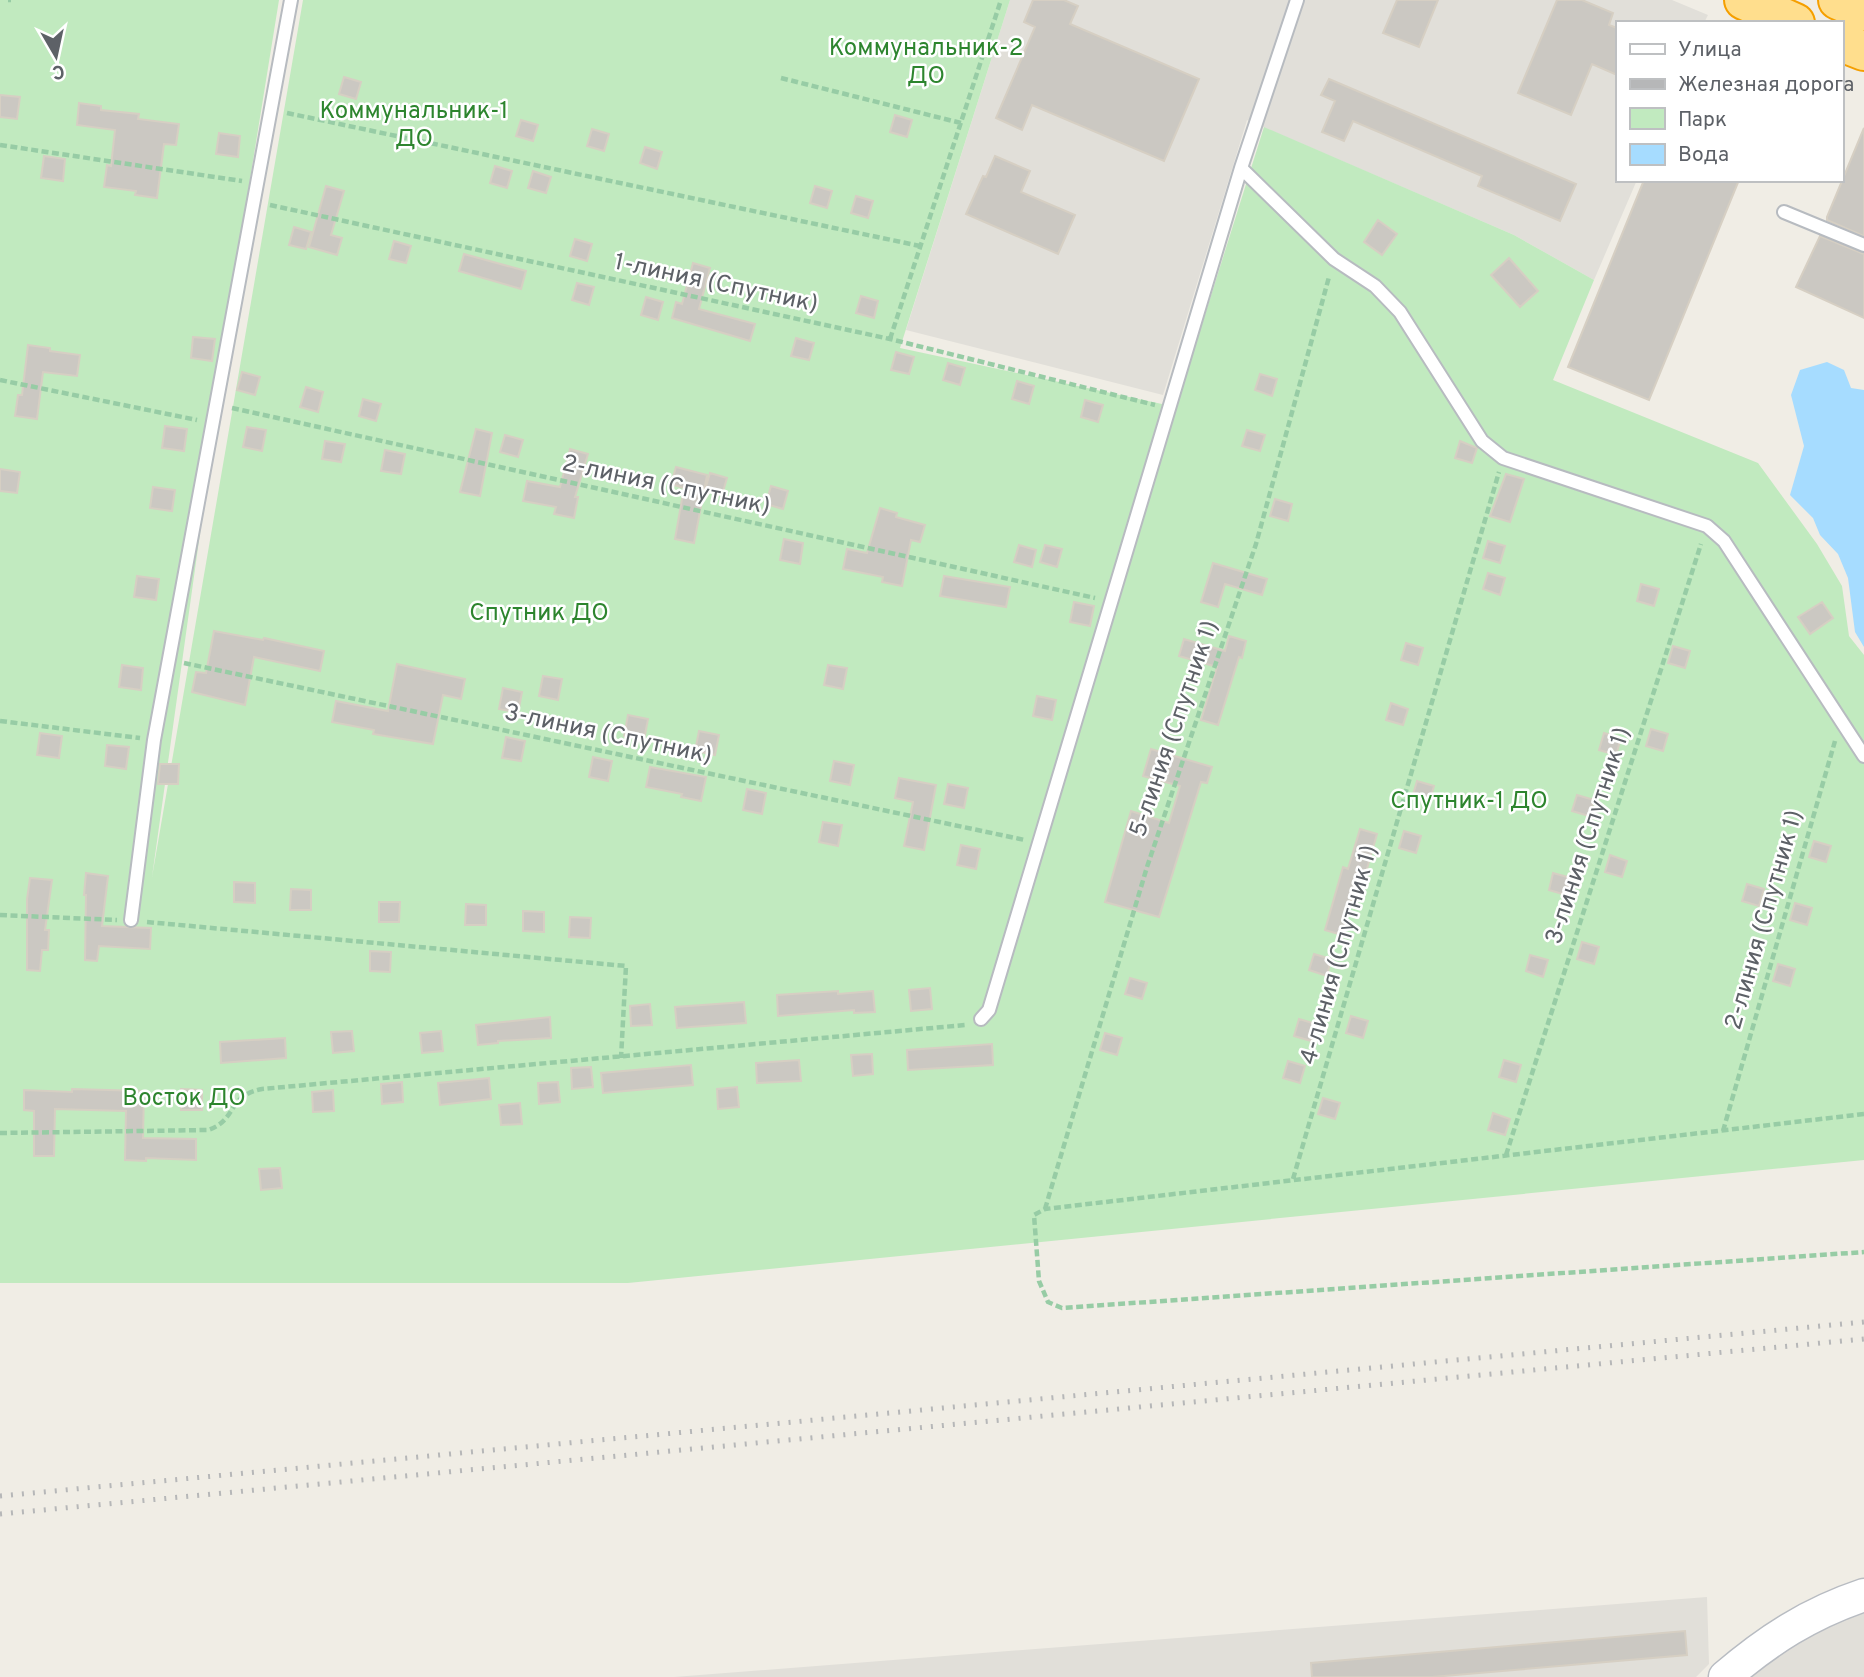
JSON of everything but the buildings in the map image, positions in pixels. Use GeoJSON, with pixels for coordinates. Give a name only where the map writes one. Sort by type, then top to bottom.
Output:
{"type":"FeatureCollection","features":[{"type":"Feature","properties":{"kind":"highway"},"geometry":{"type":"LineString","coordinates":[[1744,0],[1791,21]]}},
{"type":"Feature","properties":{"kind":"highway"},"geometry":{"type":"LineString","coordinates":[[1838,0],[1864,11]]}},
{"type":"Feature","properties":{"kind":"highway"},"geometry":{"type":"LineString","coordinates":[[1843,44],[1864,54]]}},
{"type":"Feature","properties":{"kind":"street"},"geometry":{"type":"LineString","coordinates":[[1725,1677],[1763,1645],[1796,1625],[1864,1595]]}},
{"type":"Feature","properties":{"kind":"lane"},"geometry":{"type":"LineString","coordinates":[[131,920],[154,740],[291,0]]}},
{"type":"Feature","properties":{"kind":"lane"},"geometry":{"type":"LineString","coordinates":[[981,1019],[989,1010],[1241,168],[1297,0]]}},
{"type":"Feature","properties":{"kind":"lane"},"geometry":{"type":"LineString","coordinates":[[1241,168],[1334,259],[1374,286],[1400,312],[1482,441],[1503,458],[1707,526],[1724,541],[1864,756]]}},
{"type":"Feature","properties":{"kind":"lane"},"geometry":{"type":"LineString","coordinates":[[1784,212],[1864,245]]}},
{"type":"Feature","properties":{"kind":"path"},"geometry":{"type":"LineString","coordinates":[[890,339],[1001,0]]}},
{"type":"Feature","properties":{"kind":"path"},"geometry":{"type":"LineString","coordinates":[[781,78],[961,123]]}},
{"type":"Feature","properties":{"kind":"path"},"geometry":{"type":"LineString","coordinates":[[270,109],[920,246]]}},
{"type":"Feature","properties":{"kind":"path"},"geometry":{"type":"LineString","coordinates":[[0,145],[256,183]]}},
{"type":"Feature","properties":{"kind":"path","name":"1-линия (Спутник)"},"geometry":{"type":"LineString","coordinates":[[253,201],[890,339],[1170,409]]}},
{"type":"Feature","properties":{"kind":"path","name":"5-линия (Спутник 1)"},"geometry":{"type":"LineString","coordinates":[[1334,259],[1256,544],[1147,867],[1045,1209],[1034,1215],[1039,1281],[1048,1302],[1062,1308],[1864,1252]]}},
{"type":"Feature","properties":{"kind":"path"},"geometry":{"type":"LineString","coordinates":[[0,380],[212,423]]}},
{"type":"Feature","properties":{"kind":"path","name":"2-линия (Спутник)"},"geometry":{"type":"LineString","coordinates":[[215,405],[1110,602]]}},
{"type":"Feature","properties":{"kind":"path","name":"4-линия (Спутник 1)"},"geometry":{"type":"LineString","coordinates":[[1293,1180],[1503,458]]}},
{"type":"Feature","properties":{"kind":"path","name":"3-линия (Спутник 1)"},"geometry":{"type":"LineString","coordinates":[[1505,1156],[1707,526]]}},
{"type":"Feature","properties":{"kind":"path","name":"3-линия (Спутник)"},"geometry":{"type":"LineString","coordinates":[[169,660],[1039,843]]}},
{"type":"Feature","properties":{"kind":"path","name":"2-линия (Спутник 1)"},"geometry":{"type":"LineString","coordinates":[[1723,1130],[1841,720]]}},
{"type":"Feature","properties":{"kind":"path"},"geometry":{"type":"LineString","coordinates":[[0,721],[154,740]]}},
{"type":"Feature","properties":{"kind":"path"},"geometry":{"type":"LineString","coordinates":[[0,915],[131,920],[626,966],[621,1058]]}},
{"type":"Feature","properties":{"kind":"path"},"geometry":{"type":"LineString","coordinates":[[0,1133],[208,1130],[218,1127],[226,1120],[239,1098],[247,1092],[262,1089],[952,1027],[981,1019]]}},
{"type":"Feature","properties":{"kind":"path"},"geometry":{"type":"LineString","coordinates":[[1045,1209],[1864,1114]]}},
{"type":"Feature","properties":{"kind":"shaded area"},"geometry":{"type":"Polygon","coordinates":[[[1010,0],[1672,0],[1708,15],[1705,21],[1616,21],[1616,182],[1636,182],[1594,280],[1514,235],[1247,120],[1163,395],[906,330],[1010,0]]]}},
{"type":"Feature","properties":{"kind":"shaded area"},"geometry":{"type":"Polygon","coordinates":[[[1707,1597],[1709,1664],[1696,1677],[674,1677],[1707,1597]]]}},
{"type":"Feature","properties":{"kind":"shaded area"},"geometry":{"type":"Polygon","coordinates":[[[1864,1608],[1864,1677],[1744,1677],[1810,1636],[1864,1608]]]}},
{"type":"Feature","properties":{"kind":"green space"},"geometry":{"type":"Polygon","coordinates":[[[0,0],[279,0],[246,204],[152,877],[303,0],[1010,0],[900,348],[1176,407],[1264,127],[1514,235],[1594,280],[1553,380],[1758,463],[1817,544],[1842,586],[1849,636],[1864,655],[1864,1160],[628,1283],[0,1283],[0,0]]]}},
{"type":"Feature","properties":{"kind":"water"},"geometry":{"type":"Polygon","coordinates":[[[1827,362],[1844,370],[1851,388],[1864,390],[1864,647],[1855,632],[1848,578],[1838,554],[1820,535],[1813,518],[1790,495],[1804,446],[1791,395],[1800,370],[1827,362]]]}},
{"type":"Feature","properties":{"kind":"railway"},"geometry":{"type":"LineString","coordinates":[[0,1496],[1864,1322]]}},
{"type":"Feature","properties":{"kind":"railway"},"geometry":{"type":"LineString","coordinates":[[0,1514],[1864,1339]]}},
{"type":"Feature","properties":{"kind":"park label","name":"Коммунальник-2 ДО"},"geometry":{"type":"Point","coordinates":[926,63]}},
{"type":"Feature","properties":{"kind":"park label","name":"Коммунальник-1 ДО"},"geometry":{"type":"Point","coordinates":[414,126]}},
{"type":"Feature","properties":{"kind":"park label","name":"Спутник ДО"},"geometry":{"type":"Point","coordinates":[539,614]}},
{"type":"Feature","properties":{"kind":"park label","name":"Спутник-1 ДО"},"geometry":{"type":"Point","coordinates":[1469,802]}},
{"type":"Feature","properties":{"kind":"park label","name":"Восток ДО"},"geometry":{"type":"Point","coordinates":[184,1099]}}]}
